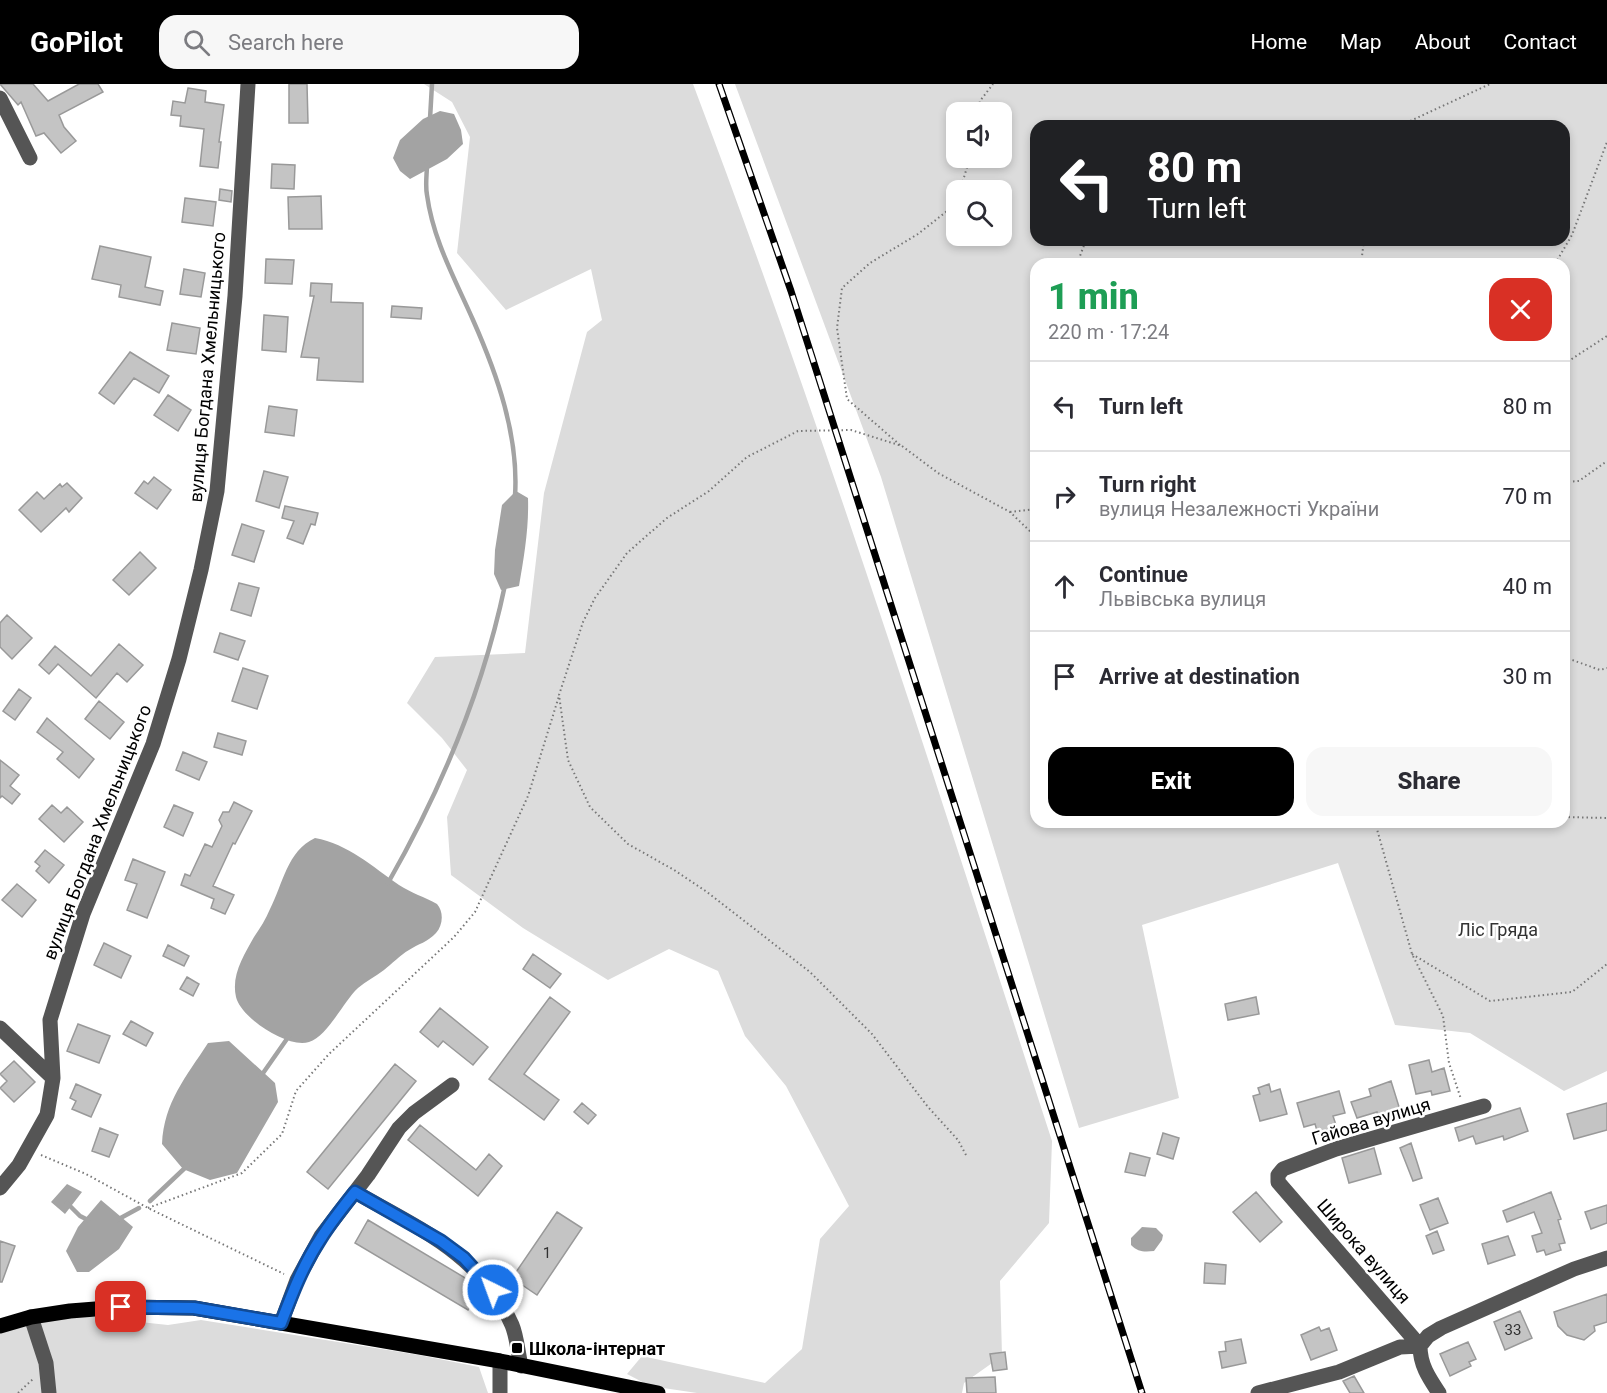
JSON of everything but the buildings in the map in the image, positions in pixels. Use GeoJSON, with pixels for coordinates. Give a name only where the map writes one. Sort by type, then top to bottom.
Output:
{"type":"FeatureCollection","features":[{"type":"Feature","properties":{"kind":"main road"},"geometry":{"type":"LineString","coordinates":[[0,1326],[31,1317],[70,1311],[121,1307],[194,1308],[500,1361],[657,1393]]}},
{"type":"Feature","properties":{"kind":"street","name":"вулиця Богдана Хмельницького"},"geometry":{"type":"LineString","coordinates":[[0,1188],[19,1165],[47,1115],[52,1078],[50,1020],[83,914],[153,744],[179,659],[201,570],[217,491],[235,296],[248,84]]}},
{"type":"Feature","properties":{"kind":"street"},"geometry":{"type":"LineString","coordinates":[[0,98],[30,158]]}},
{"type":"Feature","properties":{"kind":"street"},"geometry":{"type":"LineString","coordinates":[[0,1028],[52,1078]]}},
{"type":"Feature","properties":{"kind":"street"},"geometry":{"type":"LineString","coordinates":[[281,1323],[297,1280],[321,1236],[355,1192],[399,1128],[414,1113],[452,1085]]}},
{"type":"Feature","properties":{"kind":"street","name":"Гайова вулиця"},"geometry":{"type":"LineString","coordinates":[[1278,1182],[1278,1175],[1283,1169],[1315,1157],[1484,1106]]}},
{"type":"Feature","properties":{"kind":"street","name":"Широка вулиця"},"geometry":{"type":"LineString","coordinates":[[1278,1182],[1420,1346],[1420,1359],[1439,1393]]}},
{"type":"Feature","properties":{"kind":"street"},"geometry":{"type":"LineString","coordinates":[[355,1192],[441,1241],[464,1258],[493,1290],[513,1327],[521,1365]]}},
{"type":"Feature","properties":{"kind":"street"},"geometry":{"type":"LineString","coordinates":[[1258,1393],[1338,1372],[1400,1347],[1420,1346],[1428,1336],[1441,1328],[1574,1269],[1607,1258]]}},
{"type":"Feature","properties":{"kind":"street"},"geometry":{"type":"LineString","coordinates":[[31,1317],[46,1363],[48,1393]]}},
{"type":"Feature","properties":{"kind":"street"},"geometry":{"type":"LineString","coordinates":[[500,1361],[500,1393]]}},
{"type":"Feature","properties":{"kind":"path"},"geometry":{"type":"LineString","coordinates":[[980,102],[993,84]]}},
{"type":"Feature","properties":{"kind":"path"},"geometry":{"type":"LineString","coordinates":[[1412,120],[1490,84]]}},
{"type":"Feature","properties":{"kind":"path"},"geometry":{"type":"LineString","coordinates":[[1570,238],[1607,142]]}},
{"type":"Feature","properties":{"kind":"path"},"geometry":{"type":"LineString","coordinates":[[946,212],[918,234],[870,263],[842,288],[837,328],[847,399],[938,473],[1010,512],[1030,531]]}},
{"type":"Feature","properties":{"kind":"path"},"geometry":{"type":"LineString","coordinates":[[1570,360],[1607,336]]}},
{"type":"Feature","properties":{"kind":"path"},"geometry":{"type":"LineString","coordinates":[[148,1208],[242,1173],[282,1134],[296,1091],[329,1054],[454,937],[475,912],[528,796],[584,622],[595,598],[627,553],[667,518],[709,491],[747,457],[798,431],[850,430],[902,446]]}},
{"type":"Feature","properties":{"kind":"path"},"geometry":{"type":"LineString","coordinates":[[1570,482],[1579,481],[1607,460]]}},
{"type":"Feature","properties":{"kind":"path"},"geometry":{"type":"LineString","coordinates":[[1010,512],[1030,510]]}},
{"type":"Feature","properties":{"kind":"path"},"geometry":{"type":"LineString","coordinates":[[1570,659],[1600,670],[1607,668]]}},
{"type":"Feature","properties":{"kind":"path"},"geometry":{"type":"LineString","coordinates":[[559,695],[568,760],[590,807],[628,844],[707,892],[810,972],[872,1034],[928,1107],[958,1140],[966,1155]]}},
{"type":"Feature","properties":{"kind":"path"},"geometry":{"type":"LineString","coordinates":[[1570,817],[1607,818]]}},
{"type":"Feature","properties":{"kind":"path"},"geometry":{"type":"LineString","coordinates":[[1377,828],[1412,954],[1443,1016],[1449,1063],[1465,1113]]}},
{"type":"Feature","properties":{"kind":"path"},"geometry":{"type":"LineString","coordinates":[[1412,954],[1490,1001],[1572,992],[1607,963]]}},
{"type":"Feature","properties":{"kind":"path"},"geometry":{"type":"LineString","coordinates":[[28,1149],[86,1174],[148,1208],[297,1280]]}},
{"type":"Feature","properties":{"kind":"green space"},"geometry":{"type":"Polygon","coordinates":[[[424,84],[693,84],[789,346],[834,478],[1052,1141],[1049,1223],[1000,1281],[1002,1356],[964,1383],[962,1393],[697,1393],[650,1386],[627,1374],[642,1356],[765,1383],[802,1349],[820,1239],[849,1206],[786,1086],[745,1036],[718,971],[669,949],[608,980],[523,928],[451,875],[447,817],[467,770],[442,738],[407,703],[435,657],[525,653],[544,493],[587,332],[602,320],[591,269],[506,310],[457,253],[470,137],[452,102],[424,84]]]}},
{"type":"Feature","properties":{"kind":"green space","name":"Ліс Гряда"},"geometry":{"type":"Polygon","coordinates":[[[735,84],[1607,84],[1607,1071],[1564,1091],[1470,1033],[1395,1025],[1338,863],[1142,925],[1179,1098],[1079,1128],[881,477],[735,84]]]}},
{"type":"Feature","properties":{"kind":"green space"},"geometry":{"type":"Polygon","coordinates":[[[56,1313],[168,1325],[201,1320],[419,1355],[479,1367],[488,1393],[0,1393],[0,1327],[56,1313]]]}},
{"type":"Feature","properties":{"kind":"shaded area"},"geometry":{"type":"Polygon","coordinates":[[[440,111],[454,114],[461,130],[463,144],[447,159],[410,179],[400,171],[393,158],[400,140],[423,119],[440,111]]]}},
{"type":"Feature","properties":{"kind":"shaded area"},"geometry":{"type":"Polygon","coordinates":[[[516,491],[528,498],[523,564],[519,586],[501,590],[494,574],[495,550],[502,505],[516,491]]]}},
{"type":"Feature","properties":{"kind":"shaded area"},"geometry":{"type":"Polygon","coordinates":[[[315,838],[338,845],[404,888],[437,904],[442,918],[433,936],[406,952],[358,988],[323,1033],[316,1039],[300,1043],[289,1041],[266,1030],[247,1014],[236,997],[235,981],[243,958],[267,916],[292,860],[298,851],[315,838]]]}},
{"type":"Feature","properties":{"kind":"shaded area"},"geometry":{"type":"Polygon","coordinates":[[[229,1041],[275,1083],[278,1102],[237,1173],[210,1180],[183,1169],[162,1144],[164,1129],[167,1115],[178,1090],[208,1043],[229,1041]]]}},
{"type":"Feature","properties":{"kind":"shaded area"},"geometry":{"type":"Polygon","coordinates":[[[67,1184],[82,1192],[65,1214],[51,1202],[67,1184]]]}},
{"type":"Feature","properties":{"kind":"shaded area"},"geometry":{"type":"Polygon","coordinates":[[[101,1200],[133,1227],[119,1249],[89,1272],[77,1272],[66,1251],[78,1227],[101,1200]]]}},
{"type":"Feature","properties":{"kind":"shaded area"},"geometry":{"type":"Polygon","coordinates":[[[1142,1227],[1156,1228],[1163,1235],[1154,1251],[1141,1251],[1131,1245],[1131,1238],[1142,1227]]]}},
{"type":"Feature","properties":{"kind":"waterway"},"geometry":{"type":"LineString","coordinates":[[430,119],[432,84]]}},
{"type":"Feature","properties":{"kind":"waterway"},"geometry":{"type":"LineString","coordinates":[[427,163],[426,191],[434,228],[490,362],[510,428],[514,451],[515,496]]}},
{"type":"Feature","properties":{"kind":"waterway"},"geometry":{"type":"LineString","coordinates":[[388,883],[426,812],[458,738],[485,663],[505,585]]}},
{"type":"Feature","properties":{"kind":"waterway"},"geometry":{"type":"LineString","coordinates":[[261,1076],[289,1036]]}},
{"type":"Feature","properties":{"kind":"waterway"},"geometry":{"type":"LineString","coordinates":[[150,1201],[187,1166]]}},
{"type":"Feature","properties":{"kind":"waterway"},"geometry":{"type":"LineString","coordinates":[[67,1203],[80,1216],[88,1220]]}},
{"type":"Feature","properties":{"kind":"waterway"},"geometry":{"type":"LineString","coordinates":[[117,1220],[139,1208]]}},
{"type":"Feature","properties":{"kind":"railway"},"geometry":{"type":"LineString","coordinates":[[719,84],[791,291],[1142,1393]]}},
{"type":"Feature","properties":{"kind":"place","name":"Школа-інтернат"},"geometry":{"type":"Point","coordinates":[517,1348]}},
{"type":"Feature","properties":{"kind":"route"},"geometry":{"type":"LineString","coordinates":[[121,1307],[194,1308],[281,1323],[297,1280],[321,1236],[355,1192],[441,1241],[464,1258],[493,1290]]}}]}
